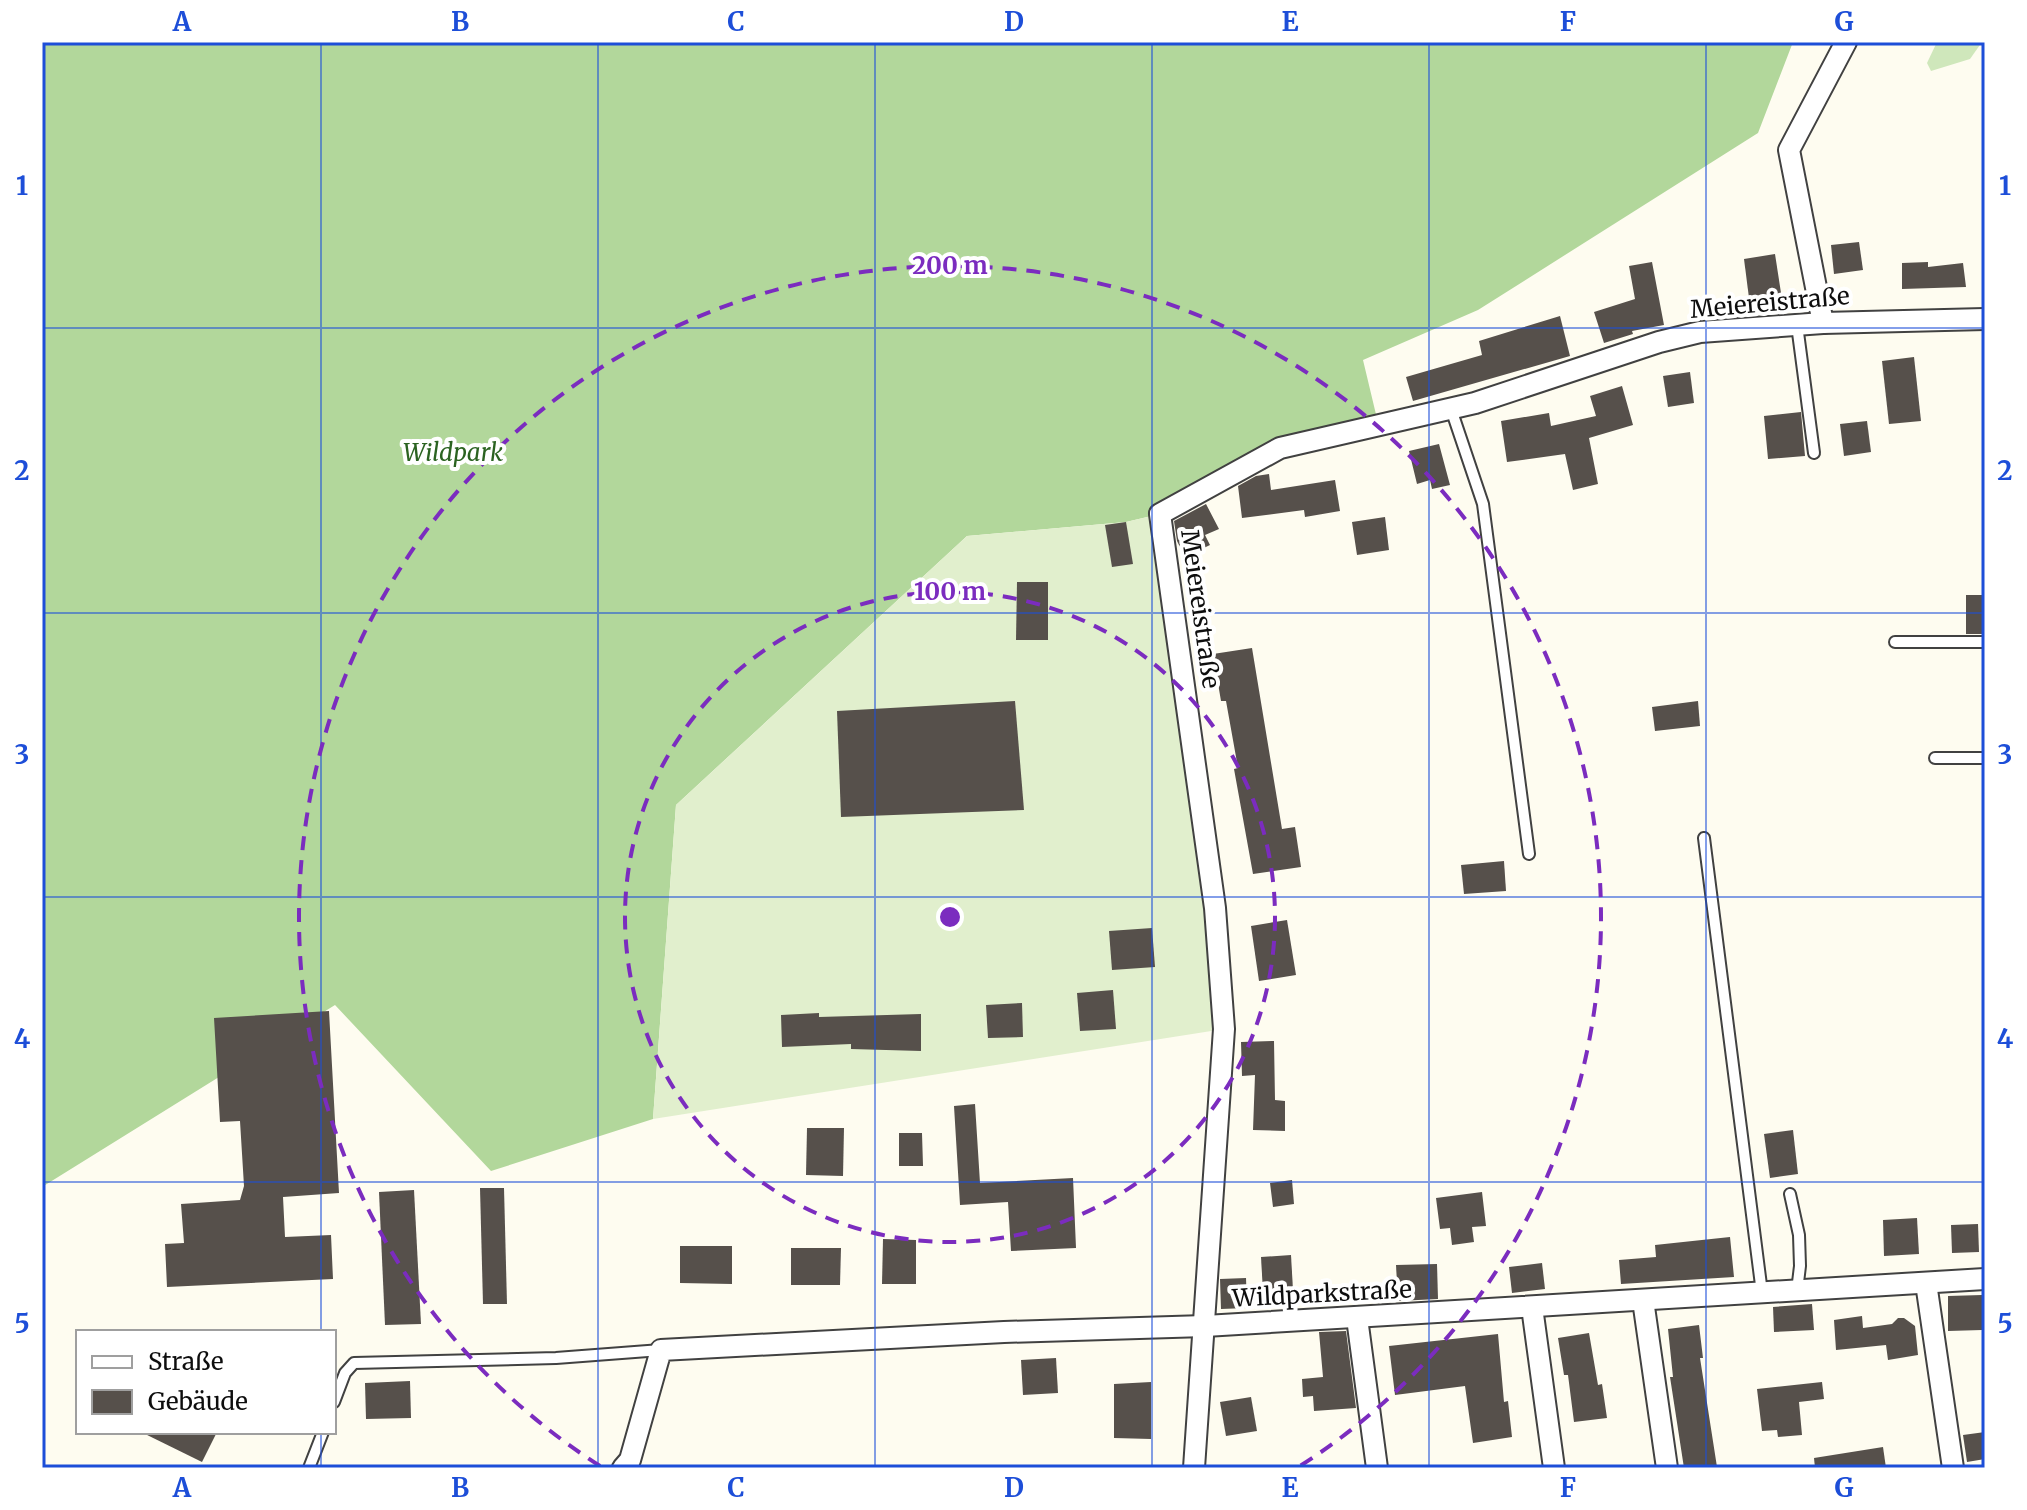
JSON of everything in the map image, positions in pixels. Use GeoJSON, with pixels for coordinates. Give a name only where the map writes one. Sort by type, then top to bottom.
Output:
{"type":"FeatureCollection","features":[{"type":"Feature","properties":{"kind":"street"},"geometry":{"type":"LineString","coordinates":[[1823,323],[1789,150],[1846,42]]}},
{"type":"Feature","properties":{"kind":"street","name":"Meiereistraße"},"geometry":{"type":"LineString","coordinates":[[1205,1326],[1224,1029],[1215,908],[1160,514],[1296,442],[1379,427],[1451,409],[1659,342],[1700,332],[1823,323],[1985,319]]}},
{"type":"Feature","properties":{"kind":"street","name":"Wildparkstraße"},"geometry":{"type":"LineString","coordinates":[[661,1350],[1357,1318],[1985,1279]]}},
{"type":"Feature","properties":{"kind":"street"},"geometry":{"type":"LineString","coordinates":[[1926,1283],[1953,1468]]}},
{"type":"Feature","properties":{"kind":"street"},"geometry":{"type":"LineString","coordinates":[[1643,1300],[1667,1468]]}},
{"type":"Feature","properties":{"kind":"street"},"geometry":{"type":"LineString","coordinates":[[1532,1307],[1554,1468]]}},
{"type":"Feature","properties":{"kind":"street"},"geometry":{"type":"LineString","coordinates":[[1357,1318],[1377,1468]]}},
{"type":"Feature","properties":{"kind":"street"},"geometry":{"type":"LineString","coordinates":[[1194,1468],[1205,1326]]}},
{"type":"Feature","properties":{"kind":"street"},"geometry":{"type":"LineString","coordinates":[[623,1468],[630,1460],[661,1350]]}},
{"type":"Feature","properties":{"kind":"lane"},"geometry":{"type":"LineString","coordinates":[[1797,325],[1814,453]]}},
{"type":"Feature","properties":{"kind":"lane"},"geometry":{"type":"LineString","coordinates":[[1451,409],[1483,504],[1529,854]]}},
{"type":"Feature","properties":{"kind":"lane"},"geometry":{"type":"LineString","coordinates":[[1895,642],[1985,642]]}},
{"type":"Feature","properties":{"kind":"lane"},"geometry":{"type":"LineString","coordinates":[[1935,758],[1985,758]]}},
{"type":"Feature","properties":{"kind":"lane"},"geometry":{"type":"LineString","coordinates":[[1704,838],[1762,1293]]}},
{"type":"Feature","properties":{"kind":"lane"},"geometry":{"type":"LineString","coordinates":[[1790,1194],[1799,1235],[1797,1291]]}},
{"type":"Feature","properties":{"kind":"lane"},"geometry":{"type":"LineString","coordinates":[[336,1397],[345,1373],[354,1363],[556,1358],[661,1350]]}},
{"type":"Feature","properties":{"kind":"lane"},"geometry":{"type":"LineString","coordinates":[[309,1468],[322,1434]]}},
{"type":"Feature","properties":{"kind":"green space","name":"Wildpark"},"geometry":{"type":"Polygon","coordinates":[[[42,42],[1793,42],[1758,133],[1478,310],[1363,360],[1379,427],[1296,442],[1160,514],[1126,522],[967,536],[676,805],[653,1119],[491,1171],[335,1005],[42,1187],[42,42]]]}},
{"type":"Feature","properties":{"kind":"green space"},"geometry":{"type":"Polygon","coordinates":[[[1937,42],[1982,42],[1970,59],[1931,71],[1927,63],[1937,42]]]}},
{"type":"Feature","properties":{"kind":"green space"},"geometry":{"type":"Polygon","coordinates":[[[1160,514],[1224,1029],[653,1119],[676,805],[967,536],[1126,522],[1160,514]]]}},
{"type":"Feature","properties":{"kind":"building"},"geometry":{"type":"Polygon","coordinates":[[[1859,242],[1863,270],[1834,274],[1831,245],[1859,242]]]}},
{"type":"Feature","properties":{"kind":"building"},"geometry":{"type":"Polygon","coordinates":[[[1775,254],[1781,293],[1749,298],[1744,259],[1775,254]]]}},
{"type":"Feature","properties":{"kind":"building"},"geometry":{"type":"Polygon","coordinates":[[[1652,262],[1664,325],[1632,331],[1633,334],[1604,343],[1594,312],[1635,299],[1629,266],[1652,262]]]}},
{"type":"Feature","properties":{"kind":"building"},"geometry":{"type":"Polygon","coordinates":[[[1928,262],[1928,267],[1963,263],[1966,287],[1902,289],[1902,263],[1928,262]]]}},
{"type":"Feature","properties":{"kind":"building"},"geometry":{"type":"Polygon","coordinates":[[[1560,316],[1570,356],[1413,401],[1406,377],[1482,355],[1479,341],[1560,316]]]}},
{"type":"Feature","properties":{"kind":"building"},"geometry":{"type":"Polygon","coordinates":[[[1914,357],[1921,421],[1889,424],[1882,361],[1914,357]]]}},
{"type":"Feature","properties":{"kind":"building"},"geometry":{"type":"Polygon","coordinates":[[[1690,372],[1694,403],[1668,407],[1663,376],[1690,372]]]}},
{"type":"Feature","properties":{"kind":"building"},"geometry":{"type":"Polygon","coordinates":[[[1622,386],[1633,425],[1589,438],[1598,484],[1573,490],[1565,454],[1507,462],[1501,421],[1549,413],[1551,426],[1596,416],[1590,396],[1622,386]]]}},
{"type":"Feature","properties":{"kind":"building"},"geometry":{"type":"Polygon","coordinates":[[[1801,412],[1805,456],[1768,459],[1764,416],[1801,412]]]}},
{"type":"Feature","properties":{"kind":"building"},"geometry":{"type":"Polygon","coordinates":[[[1867,421],[1871,452],[1844,456],[1840,424],[1867,421]]]}},
{"type":"Feature","properties":{"kind":"building"},"geometry":{"type":"Polygon","coordinates":[[[1439,444],[1450,485],[1432,489],[1430,480],[1417,484],[1409,451],[1439,444]]]}},
{"type":"Feature","properties":{"kind":"building"},"geometry":{"type":"Polygon","coordinates":[[[1269,474],[1271,490],[1335,480],[1340,511],[1305,517],[1304,510],[1242,518],[1238,486],[1256,476],[1269,474]]]}},
{"type":"Feature","properties":{"kind":"building"},"geometry":{"type":"Polygon","coordinates":[[[1206,504],[1219,529],[1205,535],[1210,545],[1185,557],[1177,541],[1174,521],[1206,504]]]}},
{"type":"Feature","properties":{"kind":"building"},"geometry":{"type":"Polygon","coordinates":[[[1385,517],[1389,550],[1357,555],[1352,522],[1385,517]]]}},
{"type":"Feature","properties":{"kind":"building"},"geometry":{"type":"Polygon","coordinates":[[[1126,522],[1133,564],[1112,567],[1105,525],[1126,522]]]}},
{"type":"Feature","properties":{"kind":"building"},"geometry":{"type":"Polygon","coordinates":[[[1017,582],[1048,582],[1048,640],[1016,640],[1017,582]]]}},
{"type":"Feature","properties":{"kind":"building"},"geometry":{"type":"Polygon","coordinates":[[[1966,595],[1985,595],[1985,634],[1966,634],[1966,595]]]}},
{"type":"Feature","properties":{"kind":"building"},"geometry":{"type":"Polygon","coordinates":[[[1252,648],[1282,829],[1295,827],[1301,867],[1253,874],[1234,769],[1238,768],[1226,701],[1221,701],[1213,654],[1252,648]]]}},
{"type":"Feature","properties":{"kind":"building"},"geometry":{"type":"Polygon","coordinates":[[[1015,701],[1024,810],[841,817],[837,711],[1015,701]]]}},
{"type":"Feature","properties":{"kind":"building"},"geometry":{"type":"Polygon","coordinates":[[[1698,701],[1700,726],[1655,731],[1652,707],[1698,701]]]}},
{"type":"Feature","properties":{"kind":"building"},"geometry":{"type":"Polygon","coordinates":[[[1504,861],[1506,891],[1464,894],[1461,865],[1504,861]]]}},
{"type":"Feature","properties":{"kind":"building"},"geometry":{"type":"Polygon","coordinates":[[[1287,920],[1296,975],[1259,981],[1251,926],[1287,920]]]}},
{"type":"Feature","properties":{"kind":"building"},"geometry":{"type":"Polygon","coordinates":[[[1152,928],[1155,967],[1112,970],[1109,931],[1152,928]]]}},
{"type":"Feature","properties":{"kind":"building"},"geometry":{"type":"Polygon","coordinates":[[[1113,990],[1116,1029],[1080,1031],[1077,993],[1113,990]]]}},
{"type":"Feature","properties":{"kind":"building"},"geometry":{"type":"Polygon","coordinates":[[[1022,1003],[1023,1037],[988,1038],[986,1005],[1022,1003]]]}},
{"type":"Feature","properties":{"kind":"building"},"geometry":{"type":"Polygon","coordinates":[[[329,1011],[339,1193],[283,1197],[285,1237],[331,1235],[333,1279],[167,1287],[165,1244],[184,1243],[181,1204],[240,1200],[244,1186],[240,1121],[220,1122],[214,1018],[329,1011]]]}},
{"type":"Feature","properties":{"kind":"building"},"geometry":{"type":"Polygon","coordinates":[[[819,1013],[819,1017],[921,1014],[921,1051],[851,1049],[851,1044],[782,1047],[781,1015],[819,1013]]]}},
{"type":"Feature","properties":{"kind":"building"},"geometry":{"type":"Polygon","coordinates":[[[1274,1041],[1275,1100],[1285,1101],[1285,1131],[1253,1130],[1255,1075],[1242,1076],[1241,1042],[1274,1041]]]}},
{"type":"Feature","properties":{"kind":"building"},"geometry":{"type":"Polygon","coordinates":[[[975,1104],[980,1183],[1073,1178],[1076,1248],[1011,1251],[1008,1202],[960,1205],[954,1106],[975,1104]]]}},
{"type":"Feature","properties":{"kind":"building"},"geometry":{"type":"Polygon","coordinates":[[[807,1128],[844,1128],[843,1176],[806,1175],[807,1128]]]}},
{"type":"Feature","properties":{"kind":"building"},"geometry":{"type":"Polygon","coordinates":[[[1793,1130],[1798,1174],[1770,1178],[1764,1134],[1793,1130]]]}},
{"type":"Feature","properties":{"kind":"building"},"geometry":{"type":"Polygon","coordinates":[[[899,1133],[922,1133],[923,1166],[899,1166],[899,1133]]]}},
{"type":"Feature","properties":{"kind":"building"},"geometry":{"type":"Polygon","coordinates":[[[1292,1180],[1294,1204],[1273,1207],[1270,1183],[1292,1180]]]}},
{"type":"Feature","properties":{"kind":"building"},"geometry":{"type":"Polygon","coordinates":[[[480,1188],[504,1188],[507,1304],[483,1304],[480,1188]]]}},
{"type":"Feature","properties":{"kind":"building"},"geometry":{"type":"Polygon","coordinates":[[[414,1190],[421,1324],[385,1325],[379,1192],[414,1190]]]}},
{"type":"Feature","properties":{"kind":"building"},"geometry":{"type":"Polygon","coordinates":[[[1482,1192],[1486,1226],[1472,1227],[1474,1242],[1452,1245],[1450,1228],[1440,1229],[1436,1198],[1482,1192]]]}},
{"type":"Feature","properties":{"kind":"building"},"geometry":{"type":"Polygon","coordinates":[[[1917,1218],[1919,1254],[1884,1256],[1883,1220],[1917,1218]]]}},
{"type":"Feature","properties":{"kind":"building"},"geometry":{"type":"Polygon","coordinates":[[[1978,1224],[1979,1252],[1952,1253],[1951,1225],[1978,1224]]]}},
{"type":"Feature","properties":{"kind":"building"},"geometry":{"type":"Polygon","coordinates":[[[1730,1237],[1734,1277],[1621,1284],[1619,1260],[1656,1257],[1655,1245],[1730,1237]]]}},
{"type":"Feature","properties":{"kind":"building"},"geometry":{"type":"Polygon","coordinates":[[[883,1239],[916,1240],[916,1284],[882,1284],[883,1239]]]}},
{"type":"Feature","properties":{"kind":"building"},"geometry":{"type":"Polygon","coordinates":[[[680,1246],[732,1246],[732,1284],[680,1283],[680,1246]]]}},
{"type":"Feature","properties":{"kind":"building"},"geometry":{"type":"Polygon","coordinates":[[[791,1248],[841,1248],[840,1285],[791,1285],[791,1248]]]}},
{"type":"Feature","properties":{"kind":"building"},"geometry":{"type":"Polygon","coordinates":[[[1291,1255],[1293,1290],[1263,1292],[1261,1257],[1291,1255]]]}},
{"type":"Feature","properties":{"kind":"building"},"geometry":{"type":"Polygon","coordinates":[[[1542,1263],[1545,1289],[1512,1293],[1509,1267],[1542,1263]]]}},
{"type":"Feature","properties":{"kind":"building"},"geometry":{"type":"Polygon","coordinates":[[[1437,1264],[1438,1299],[1398,1301],[1396,1265],[1437,1264]]]}},
{"type":"Feature","properties":{"kind":"building"},"geometry":{"type":"Polygon","coordinates":[[[1246,1278],[1247,1308],[1221,1309],[1220,1279],[1246,1278]]]}},
{"type":"Feature","properties":{"kind":"building"},"geometry":{"type":"Polygon","coordinates":[[[1982,1295],[1982,1330],[1948,1331],[1948,1296],[1982,1295]]]}},
{"type":"Feature","properties":{"kind":"building"},"geometry":{"type":"Polygon","coordinates":[[[1812,1304],[1814,1330],[1774,1332],[1773,1307],[1812,1304]]]}},
{"type":"Feature","properties":{"kind":"building"},"geometry":{"type":"Polygon","coordinates":[[[1862,1316],[1863,1328],[1892,1324],[1898,1318],[1904,1318],[1915,1326],[1918,1355],[1888,1360],[1886,1345],[1836,1350],[1834,1320],[1862,1316]]]}},
{"type":"Feature","properties":{"kind":"building"},"geometry":{"type":"Polygon","coordinates":[[[1699,1325],[1703,1358],[1700,1358],[1717,1467],[1684,1468],[1670,1377],[1673,1377],[1668,1329],[1699,1325]]]}},
{"type":"Feature","properties":{"kind":"building"},"geometry":{"type":"Polygon","coordinates":[[[1346,1331],[1356,1408],[1314,1411],[1313,1396],[1303,1397],[1302,1379],[1323,1377],[1319,1332],[1346,1331]]]}},
{"type":"Feature","properties":{"kind":"building"},"geometry":{"type":"Polygon","coordinates":[[[1589,1333],[1607,1418],[1574,1422],[1568,1375],[1564,1375],[1558,1338],[1589,1333]]]}},
{"type":"Feature","properties":{"kind":"building"},"geometry":{"type":"Polygon","coordinates":[[[1498,1334],[1504,1402],[1508,1401],[1512,1437],[1473,1443],[1465,1386],[1395,1395],[1389,1346],[1498,1334]]]}},
{"type":"Feature","properties":{"kind":"building"},"geometry":{"type":"Polygon","coordinates":[[[1056,1358],[1058,1393],[1023,1395],[1021,1360],[1056,1358]]]}},
{"type":"Feature","properties":{"kind":"building"},"geometry":{"type":"Polygon","coordinates":[[[410,1381],[411,1418],[366,1419],[365,1383],[410,1381]]]}},
{"type":"Feature","properties":{"kind":"building"},"geometry":{"type":"Polygon","coordinates":[[[1151,1382],[1151,1439],[1114,1438],[1114,1384],[1151,1382]]]}},
{"type":"Feature","properties":{"kind":"building"},"geometry":{"type":"Polygon","coordinates":[[[1822,1382],[1824,1399],[1799,1402],[1802,1435],[1778,1437],[1777,1430],[1762,1431],[1757,1389],[1822,1382]]]}},
{"type":"Feature","properties":{"kind":"building"},"geometry":{"type":"Polygon","coordinates":[[[1251,1397],[1257,1431],[1226,1436],[1220,1402],[1251,1397]]]}},
{"type":"Feature","properties":{"kind":"building"},"geometry":{"type":"Polygon","coordinates":[[[1985,1432],[1985,1459],[1967,1462],[1963,1435],[1985,1432]]]}},
{"type":"Feature","properties":{"kind":"building"},"geometry":{"type":"Polygon","coordinates":[[[145,1434],[216,1434],[202,1462],[145,1434]]]}},
{"type":"Feature","properties":{"kind":"building"},"geometry":{"type":"Polygon","coordinates":[[[1883,1447],[1886,1468],[1815,1468],[1814,1458],[1883,1447]]]}}]}
